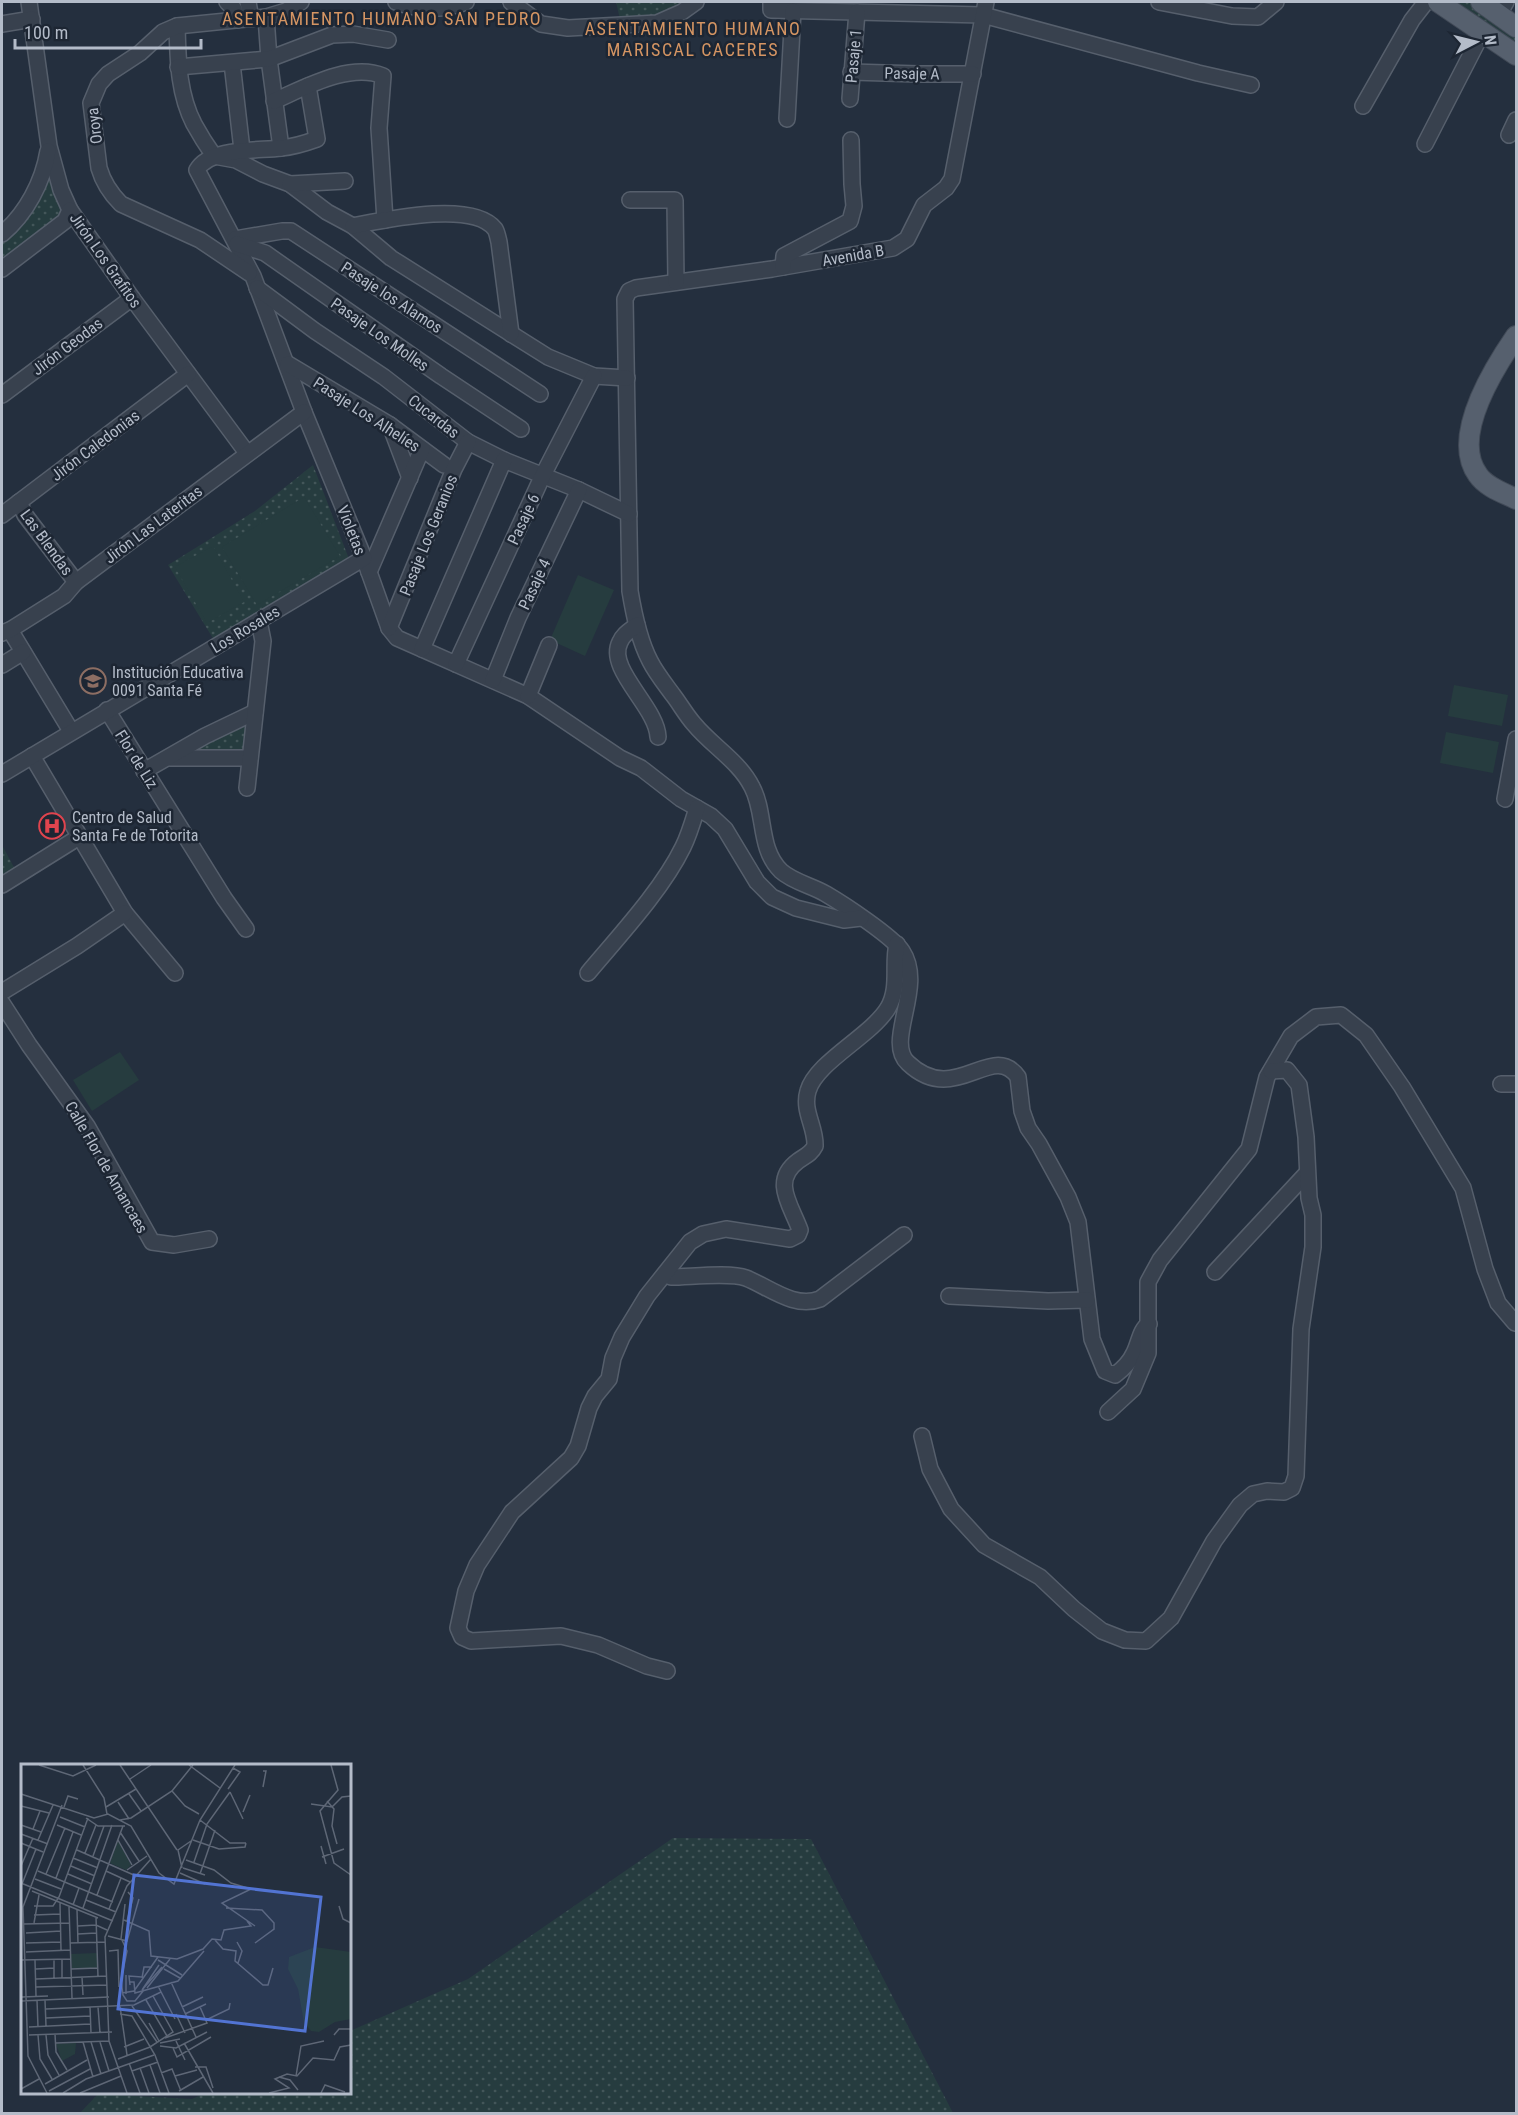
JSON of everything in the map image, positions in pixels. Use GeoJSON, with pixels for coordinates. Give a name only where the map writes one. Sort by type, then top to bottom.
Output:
{"type":"FeatureCollection","features":[{"type":"Feature","properties":{"kind":"main road"},"geometry":{"type":"LineString","coordinates":[[1438,2],[1516,55]]}},
{"type":"Feature","properties":{"kind":"main road"},"geometry":{"type":"LineString","coordinates":[[1481,2],[1502,8],[1516,27]]}},
{"type":"Feature","properties":{"kind":"main road"},"geometry":{"type":"LineString","coordinates":[[1516,336],[1485,387],[1469,438],[1470,458],[1478,476],[1492,487],[1516,499]]}},
{"type":"Feature","properties":{"kind":"street","name":"Jirón Los Grafitos"},"geometry":{"type":"LineString","coordinates":[[28,2],[49,146],[61,190],[70,210],[247,453]]}},
{"type":"Feature","properties":{"kind":"street"},"geometry":{"type":"LineString","coordinates":[[227,2],[234,9],[252,19]]}},
{"type":"Feature","properties":{"kind":"street"},"geometry":{"type":"LineString","coordinates":[[248,2],[252,19],[269,59],[281,148]]}},
{"type":"Feature","properties":{"kind":"street","name":"Oroya"},"geometry":{"type":"LineString","coordinates":[[255,282],[226,256],[200,240],[121,204],[114,197],[102,178],[91,103],[93,92],[108,74],[140,53],[163,32],[177,26],[252,19],[286,11],[301,2]]}},
{"type":"Feature","properties":{"kind":"street"},"geometry":{"type":"LineString","coordinates":[[396,2],[436,8],[466,2]]}},
{"type":"Feature","properties":{"kind":"street"},"geometry":{"type":"LineString","coordinates":[[511,2],[541,24],[568,28],[657,23],[682,12],[696,2]]}},
{"type":"Feature","properties":{"kind":"street"},"geometry":{"type":"LineString","coordinates":[[1159,2],[1232,16],[1258,17],[1276,2]]}},
{"type":"Feature","properties":{"kind":"street"},"geometry":{"type":"LineString","coordinates":[[1363,106],[1412,20],[1426,2]]}},
{"type":"Feature","properties":{"kind":"street"},"geometry":{"type":"LineString","coordinates":[[771,5],[793,11],[857,12],[985,8],[1198,73],[1251,85]]}},
{"type":"Feature","properties":{"kind":"street","name":"Avenida B"},"geometry":{"type":"LineString","coordinates":[[627,378],[625,299],[636,288],[783,267],[893,248],[907,239],[924,206],[946,188],[952,179],[985,8]]}},
{"type":"Feature","properties":{"kind":"street"},"geometry":{"type":"LineString","coordinates":[[787,119],[793,11]]}},
{"type":"Feature","properties":{"kind":"street","name":"Pasaje 1"},"geometry":{"type":"LineString","coordinates":[[850,99],[857,12]]}},
{"type":"Feature","properties":{"kind":"street"},"geometry":{"type":"LineString","coordinates":[[2,24],[32,20]]}},
{"type":"Feature","properties":{"kind":"street"},"geometry":{"type":"LineString","coordinates":[[177,26],[178,67],[186,103],[193,123],[214,156],[236,160],[263,174],[290,184],[327,212],[353,226],[391,258],[548,357],[594,376],[627,378],[629,576],[637,625],[650,662],[693,724],[737,765],[749,781],[757,798],[765,842],[782,872],[826,894],[897,944],[907,960],[911,981],[900,1042],[904,1059],[921,1073],[938,1080],[954,1079],[994,1065],[1007,1067],[1015,1072],[1018,1077],[1022,1111],[1028,1128],[1068,1197],[1078,1222],[1092,1339],[1107,1374],[1115,1375],[1126,1366],[1136,1350],[1145,1327],[1149,1324]]}},
{"type":"Feature","properties":{"kind":"street"},"geometry":{"type":"LineString","coordinates":[[1425,144],[1482,33]]}},
{"type":"Feature","properties":{"kind":"street"},"geometry":{"type":"LineString","coordinates":[[178,67],[269,59],[332,35],[352,34],[388,40]]}},
{"type":"Feature","properties":{"kind":"street"},"geometry":{"type":"LineString","coordinates":[[232,63],[242,150]]}},
{"type":"Feature","properties":{"kind":"street"},"geometry":{"type":"LineString","coordinates":[[274,101],[308,86],[349,73],[369,72],[383,76],[379,128],[385,220]]}},
{"type":"Feature","properties":{"kind":"street","name":"Pasaje A"},"geometry":{"type":"LineString","coordinates":[[851,72],[973,74]]}},
{"type":"Feature","properties":{"kind":"street"},"geometry":{"type":"LineString","coordinates":[[214,156],[242,150],[281,148],[317,139],[308,86]]}},
{"type":"Feature","properties":{"kind":"street"},"geometry":{"type":"LineString","coordinates":[[1509,135],[1516,120]]}},
{"type":"Feature","properties":{"kind":"street"},"geometry":{"type":"LineString","coordinates":[[783,267],[784,256],[850,220],[854,206],[851,140]]}},
{"type":"Feature","properties":{"kind":"street"},"geometry":{"type":"LineString","coordinates":[[2,234],[18,217],[37,188],[45,170],[49,146]]}},
{"type":"Feature","properties":{"kind":"street","name":"Violetas"},"geometry":{"type":"LineString","coordinates":[[214,156],[198,167],[207,190],[255,282],[288,364],[304,412],[367,565],[389,628]]}},
{"type":"Feature","properties":{"kind":"street"},"geometry":{"type":"LineString","coordinates":[[290,184],[345,181]]}},
{"type":"Feature","properties":{"kind":"street"},"geometry":{"type":"LineString","coordinates":[[630,200],[675,200],[676,282]]}},
{"type":"Feature","properties":{"kind":"street"},"geometry":{"type":"LineString","coordinates":[[2,269],[65,221],[70,210]]}},
{"type":"Feature","properties":{"kind":"street"},"geometry":{"type":"LineString","coordinates":[[353,226],[419,215],[463,213],[494,228],[500,242],[511,334]]}},
{"type":"Feature","properties":{"kind":"street","name":"Pasaje los Alamos"},"geometry":{"type":"LineString","coordinates":[[236,242],[291,231],[540,394]]}},
{"type":"Feature","properties":{"kind":"street","name":"Pasaje Los Molles"},"geometry":{"type":"LineString","coordinates":[[236,242],[265,253],[521,429]]}},
{"type":"Feature","properties":{"kind":"street","name":"Cucardas"},"geometry":{"type":"LineString","coordinates":[[255,282],[315,331],[384,377],[468,442],[628,514]]}},
{"type":"Feature","properties":{"kind":"street","name":"Jirón Geodas"},"geometry":{"type":"LineString","coordinates":[[2,395],[132,298]]}},
{"type":"Feature","properties":{"kind":"street","name":"Pasaje Los Alhelíes"},"geometry":{"type":"LineString","coordinates":[[288,364],[390,425],[444,465]]}},
{"type":"Feature","properties":{"kind":"street","name":"Jirón Caledonias"},"geometry":{"type":"LineString","coordinates":[[2,515],[188,374]]}},
{"type":"Feature","properties":{"kind":"street","name":"Pasaje 6"},"geometry":{"type":"LineString","coordinates":[[456,664],[543,475],[594,376]]}},
{"type":"Feature","properties":{"kind":"street","name":"Jirón Las Lateritas"},"geometry":{"type":"LineString","coordinates":[[6,632],[64,596],[76,582],[304,412]]}},
{"type":"Feature","properties":{"kind":"street"},"geometry":{"type":"LineString","coordinates":[[390,425],[410,478]]}},
{"type":"Feature","properties":{"kind":"street","name":"Pasaje Los Geranios"},"geometry":{"type":"LineString","coordinates":[[389,628],[454,469],[468,442]]}},
{"type":"Feature","properties":{"kind":"street"},"geometry":{"type":"LineString","coordinates":[[367,565],[422,449]]}},
{"type":"Feature","properties":{"kind":"street"},"geometry":{"type":"LineString","coordinates":[[422,649],[504,460]]}},
{"type":"Feature","properties":{"kind":"street","name":"Pasaje 4"},"geometry":{"type":"LineString","coordinates":[[493,680],[518,618],[579,490]]}},
{"type":"Feature","properties":{"kind":"street","name":"Las Blendas"},"geometry":{"type":"LineString","coordinates":[[19,502],[25,515],[76,582]]}},
{"type":"Feature","properties":{"kind":"street","name":"Los Rosales"},"geometry":{"type":"LineString","coordinates":[[2,774],[259,621],[367,565]]}},
{"type":"Feature","properties":{"kind":"street"},"geometry":{"type":"LineString","coordinates":[[247,788],[263,641],[259,621]]}},
{"type":"Feature","properties":{"kind":"street"},"geometry":{"type":"LineString","coordinates":[[637,625],[620,641],[617,659],[654,722],[658,736]]}},
{"type":"Feature","properties":{"kind":"street"},"geometry":{"type":"LineString","coordinates":[[389,628],[398,638],[528,696],[620,758],[641,768],[672,793],[711,816],[725,829],[757,882],[772,897],[796,908],[844,920],[861,918]]}},
{"type":"Feature","properties":{"kind":"street"},"geometry":{"type":"LineString","coordinates":[[6,632],[23,652],[71,731]]}},
{"type":"Feature","properties":{"kind":"street"},"geometry":{"type":"LineString","coordinates":[[528,696],[549,645]]}},
{"type":"Feature","properties":{"kind":"street"},"geometry":{"type":"LineString","coordinates":[[2,665],[23,652]]}},
{"type":"Feature","properties":{"kind":"street","name":"Flor de Liz"},"geometry":{"type":"LineString","coordinates":[[107,710],[224,898],[246,929]]}},
{"type":"Feature","properties":{"kind":"street"},"geometry":{"type":"LineString","coordinates":[[144,771],[205,736],[255,712]]}},
{"type":"Feature","properties":{"kind":"street"},"geometry":{"type":"LineString","coordinates":[[1505,799],[1516,739]]}},
{"type":"Feature","properties":{"kind":"street"},"geometry":{"type":"LineString","coordinates":[[32,756],[126,913],[175,973]]}},
{"type":"Feature","properties":{"kind":"street"},"geometry":{"type":"LineString","coordinates":[[170,758],[250,758]]}},
{"type":"Feature","properties":{"kind":"street"},"geometry":{"type":"LineString","coordinates":[[588,973],[643,907],[670,869],[683,847],[697,808]]}},
{"type":"Feature","properties":{"kind":"street"},"geometry":{"type":"LineString","coordinates":[[2,885],[79,837]]}},
{"type":"Feature","properties":{"kind":"street"},"geometry":{"type":"LineString","coordinates":[[2,992],[126,913]]}},
{"type":"Feature","properties":{"kind":"street"},"geometry":{"type":"LineString","coordinates":[[668,1671],[646,1666],[581,1640],[561,1636],[471,1641],[462,1637],[458,1628],[466,1591],[477,1565],[512,1512],[571,1458],[578,1446],[589,1408],[595,1396],[609,1379],[613,1358],[622,1337],[647,1296],[690,1242],[710,1231],[726,1229],[790,1239],[798,1235],[800,1230],[785,1192],[784,1180],[788,1169],[810,1153],[815,1146],[806,1105],[807,1091],[817,1074],[879,1020],[888,1008],[896,985],[897,944]]}},
{"type":"Feature","properties":{"kind":"street","name":"Calle Flor de Amancaes"},"geometry":{"type":"LineString","coordinates":[[2,1003],[87,1126],[152,1242],[174,1245],[209,1239]]}},
{"type":"Feature","properties":{"kind":"street"},"geometry":{"type":"LineString","coordinates":[[1108,1412],[1132,1389],[1148,1353],[1148,1282],[1160,1260],[1249,1149],[1267,1077],[1291,1036],[1316,1017],[1341,1015],[1366,1035],[1402,1087],[1463,1188],[1485,1269],[1498,1303],[1516,1321]]}},
{"type":"Feature","properties":{"kind":"street"},"geometry":{"type":"LineString","coordinates":[[922,1436],[930,1469],[951,1509],[984,1545],[1040,1577],[1074,1609],[1102,1631],[1125,1640],[1146,1641],[1171,1618],[1214,1540],[1240,1505],[1253,1494],[1267,1491],[1284,1492],[1292,1488],[1296,1476],[1301,1329],[1313,1247],[1313,1215],[1309,1198],[1306,1137],[1299,1085],[1287,1070],[1271,1071]]}},
{"type":"Feature","properties":{"kind":"street"},"geometry":{"type":"LineString","coordinates":[[1215,1272],[1307,1173]]}},
{"type":"Feature","properties":{"kind":"street"},"geometry":{"type":"LineString","coordinates":[[664,1274],[671,1277],[740,1276],[793,1300],[810,1302],[820,1299],[904,1235]]}},
{"type":"Feature","properties":{"kind":"street"},"geometry":{"type":"LineString","coordinates":[[949,1296],[1048,1301],[1087,1300]]}},
{"type":"Feature","properties":{"kind":"green space"},"geometry":{"type":"Polygon","coordinates":[[[616,2],[688,2],[667,14],[620,19],[616,2]]]}},
{"type":"Feature","properties":{"kind":"green space"},"geometry":{"type":"Polygon","coordinates":[[[1452,2],[1472,2],[1516,35],[1516,46],[1452,2]]]}},
{"type":"Feature","properties":{"kind":"green space"},"geometry":{"type":"Polygon","coordinates":[[[46,179],[52,180],[62,214],[2,264],[2,239],[46,179]]]}},
{"type":"Feature","properties":{"kind":"green space"},"geometry":{"type":"Polygon","coordinates":[[[313,465],[349,559],[214,640],[168,565],[255,511],[313,465]]]}},
{"type":"Feature","properties":{"kind":"green space"},"geometry":{"type":"Polygon","coordinates":[[[304,497],[340,556],[257,605],[222,547],[304,497]]]}},
{"type":"Feature","properties":{"kind":"green space"},"geometry":{"type":"Polygon","coordinates":[[[213,546],[244,602],[207,623],[175,567],[213,546]]]}},
{"type":"Feature","properties":{"kind":"green space"},"geometry":{"type":"Polygon","coordinates":[[[578,575],[614,590],[585,656],[550,640],[578,575]]]}},
{"type":"Feature","properties":{"kind":"green space"},"geometry":{"type":"Polygon","coordinates":[[[1454,685],[1508,695],[1502,726],[1448,716],[1454,685]]]}},
{"type":"Feature","properties":{"kind":"green space"},"geometry":{"type":"Polygon","coordinates":[[[251,718],[247,754],[187,754],[251,718]]]}},
{"type":"Feature","properties":{"kind":"green space"},"geometry":{"type":"Polygon","coordinates":[[[1446,732],[1499,742],[1493,773],[1440,763],[1446,732]]]}},
{"type":"Feature","properties":{"kind":"green space"},"geometry":{"type":"Polygon","coordinates":[[[2,845],[17,873],[2,883],[2,845]]]}},
{"type":"Feature","properties":{"kind":"green space"},"geometry":{"type":"Polygon","coordinates":[[[120,1052],[139,1080],[92,1111],[73,1080],[120,1052]]]}},
{"type":"Feature","properties":{"kind":"green space"},"geometry":{"type":"Polygon","coordinates":[[[673,1838],[811,1839],[953,2113],[80,2113],[98,2094],[192,2099],[203,2094],[351,2094],[351,2031],[468,1979],[673,1838]]]}},
{"type":"Feature","properties":{"kind":"place","name":"Institución Educativa 0091 Santa Fé"},"geometry":{"type":"Point","coordinates":[93,681]}},
{"type":"Feature","properties":{"kind":"place","name":"Centro de Salud Santa Fe de Totorita"},"geometry":{"type":"Point","coordinates":[52,826]}},
{"type":"Feature","properties":{"kind":"district","name":"ASENTAMIENTO HUMANO SAN PEDRO"},"geometry":{"type":"Point","coordinates":[382,19]}},
{"type":"Feature","properties":{"kind":"district","name":"ASENTAMIENTO HUMANO MARISCAL CACERES"},"geometry":{"type":"Point","coordinates":[693,39]}}]}
